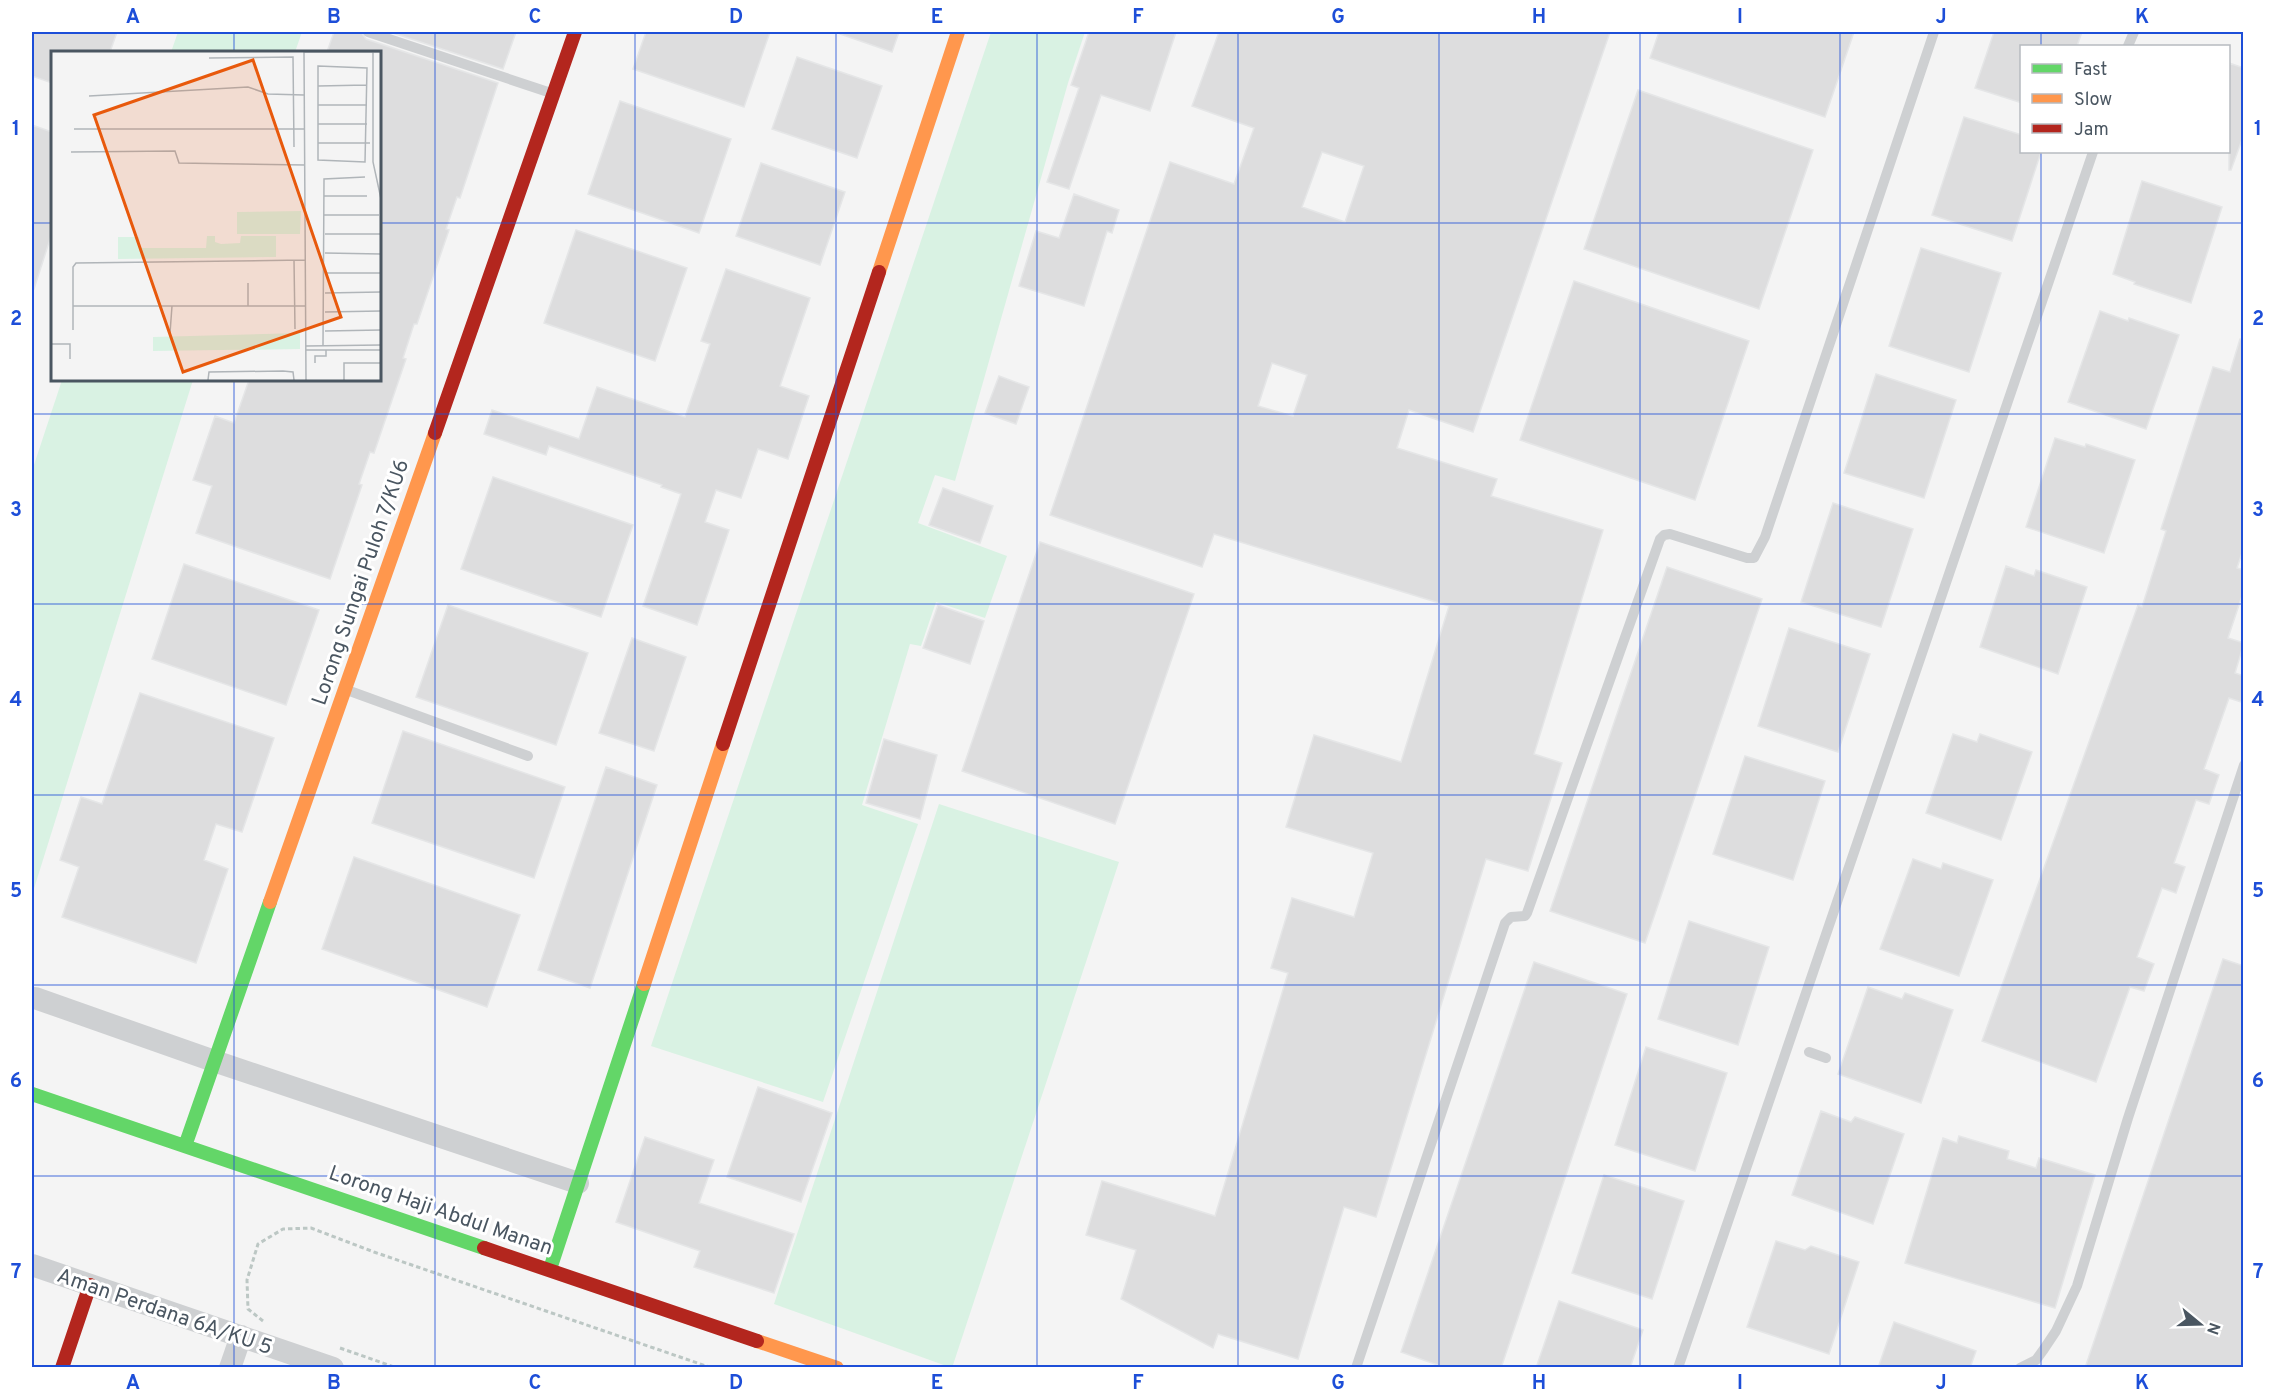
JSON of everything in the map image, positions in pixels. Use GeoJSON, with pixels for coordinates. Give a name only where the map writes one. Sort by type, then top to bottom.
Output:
{"type":"FeatureCollection","features":[{"type":"Feature","properties":{"kind":"street","name":"Lorong Sungai Puloh 7/KU6"},"geometry":{"type":"LineString","coordinates":[[185,1146],[575,32]]}},
{"type":"Feature","properties":{"kind":"street"},"geometry":{"type":"LineString","coordinates":[[550,1269],[958,32]]}},
{"type":"Feature","properties":{"kind":"street"},"geometry":{"type":"LineString","coordinates":[[35,998],[214,1061],[578,1183]]}},
{"type":"Feature","properties":{"kind":"street","name":"Lorong Haji Abdul Manan"},"geometry":{"type":"LineString","coordinates":[[32,1094],[837,1368]]}},
{"type":"Feature","properties":{"kind":"street","name":"Aman Perdana 6A/KU 5"},"geometry":{"type":"LineString","coordinates":[[32,1265],[241,1336],[332,1356]]}},
{"type":"Feature","properties":{"kind":"street"},"geometry":{"type":"LineString","coordinates":[[62,1368],[90,1285]]}},
{"type":"Feature","properties":{"kind":"street"},"geometry":{"type":"LineString","coordinates":[[230,1368],[241,1336]]}},
{"type":"Feature","properties":{"kind":"lane"},"geometry":{"type":"LineString","coordinates":[[368,32],[554,94]]}},
{"type":"Feature","properties":{"kind":"lane"},"geometry":{"type":"LineString","coordinates":[[1356,1368],[1505,923],[1508,919],[1525,916],[1527,912],[1660,539],[1670,534],[1747,558],[1754,558],[1765,537],[1934,32]]}},
{"type":"Feature","properties":{"kind":"lane"},"geometry":{"type":"LineString","coordinates":[[1678,1368],[2093,153]]}},
{"type":"Feature","properties":{"kind":"lane"},"geometry":{"type":"LineString","coordinates":[[344,689],[528,756]]}},
{"type":"Feature","properties":{"kind":"lane"},"geometry":{"type":"LineString","coordinates":[[2020,1368],[2036,1360],[2044,1349],[2056,1331],[2077,1286],[2125,1128],[2244,765]]}},
{"type":"Feature","properties":{"kind":"lane"},"geometry":{"type":"LineString","coordinates":[[1809,1052],[1826,1058]]}},
{"type":"Feature","properties":{"kind":"path"},"geometry":{"type":"LineString","coordinates":[[266,1324],[248,1309],[247,1280],[258,1244],[283,1229],[312,1228],[374,1252],[712,1368]]}},
{"type":"Feature","properties":{"kind":"path"},"geometry":{"type":"LineString","coordinates":[[332,1356],[397,1368]]}},
{"type":"Feature","properties":{"kind":"green space"},"geometry":{"type":"Polygon","coordinates":[[[178,32],[302,32],[295,51],[171,51],[178,32]]]}},
{"type":"Feature","properties":{"kind":"green space"},"geometry":{"type":"Polygon","coordinates":[[[991,32],[1085,32],[1068,83],[955,481],[935,475],[918,523],[1007,556],[985,618],[936,602],[921,646],[910,644],[862,805],[918,824],[823,1102],[651,1046],[991,32]]]}},
{"type":"Feature","properties":{"kind":"green space"},"geometry":{"type":"Polygon","coordinates":[[[62,381],[193,381],[32,895],[32,471],[62,381]]]}},
{"type":"Feature","properties":{"kind":"green space"},"geometry":{"type":"Polygon","coordinates":[[[939,804],[1119,862],[952,1368],[774,1304],[939,804]]]}},
{"type":"Feature","properties":{"kind":"building"},"geometry":{"type":"Polygon","coordinates":[[[32,32],[117,32],[110,51],[51,51],[51,83],[32,76],[32,32]]]}},
{"type":"Feature","properties":{"kind":"building"},"geometry":{"type":"Polygon","coordinates":[[[334,32],[361,32],[366,39],[498,83],[460,198],[457,197],[446,229],[449,230],[417,324],[414,324],[403,358],[406,359],[374,453],[370,452],[359,484],[362,485],[330,579],[196,533],[212,486],[193,480],[215,416],[234,423],[249,381],[381,381],[381,51],[327,51],[334,32]]]}},
{"type":"Feature","properties":{"kind":"building"},"geometry":{"type":"Polygon","coordinates":[[[390,32],[516,32],[503,69],[390,32]]]}},
{"type":"Feature","properties":{"kind":"building"},"geometry":{"type":"Polygon","coordinates":[[[646,32],[770,32],[744,107],[633,69],[646,32]]]}},
{"type":"Feature","properties":{"kind":"building"},"geometry":{"type":"Polygon","coordinates":[[[840,32],[899,32],[892,52],[840,34],[840,32]]]}},
{"type":"Feature","properties":{"kind":"building"},"geometry":{"type":"Polygon","coordinates":[[[1089,32],[1176,32],[1150,111],[1101,95],[1069,189],[1047,182],[1079,88],[1071,85],[1089,32]]]}},
{"type":"Feature","properties":{"kind":"building"},"geometry":{"type":"Polygon","coordinates":[[[1219,32],[1610,32],[1473,432],[1409,410],[1397,448],[1497,479],[1491,496],[1603,530],[1534,754],[1562,763],[1528,871],[1486,859],[1376,1217],[1344,1207],[1298,1359],[1218,1334],[1213,1348],[1121,1299],[1136,1250],[1086,1235],[1102,1181],[1215,1216],[1288,973],[1271,968],[1292,898],[1354,917],[1373,853],[1286,827],[1314,735],[1401,762],[1449,606],[1214,534],[1202,567],[1050,515],[1170,162],[1234,184],[1254,128],[1192,106],[1219,32]],[[1322,152],[1302,207],[1345,222],[1364,166],[1322,152]],[[1272,363],[1258,406],[1293,416],[1307,375],[1272,363]]]}},
{"type":"Feature","properties":{"kind":"building"},"geometry":{"type":"Polygon","coordinates":[[[1659,32],[1854,32],[1825,117],[1650,58],[1659,32]]]}},
{"type":"Feature","properties":{"kind":"building"},"geometry":{"type":"Polygon","coordinates":[[[1994,32],[2082,32],[2077,45],[2020,45],[2020,102],[1975,88],[1994,32]]]}},
{"type":"Feature","properties":{"kind":"building"},"geometry":{"type":"Polygon","coordinates":[[[797,57],[882,86],[857,158],[772,129],[797,57]]]}},
{"type":"Feature","properties":{"kind":"building"},"geometry":{"type":"Polygon","coordinates":[[[2230,63],[2244,68],[2244,134],[2231,170],[2229,170],[2230,63]]]}},
{"type":"Feature","properties":{"kind":"building"},"geometry":{"type":"Polygon","coordinates":[[[1638,90],[1813,150],[1759,309],[1584,249],[1638,90]]]}},
{"type":"Feature","properties":{"kind":"building"},"geometry":{"type":"Polygon","coordinates":[[[620,101],[731,139],[699,233],[588,194],[620,101]]]}},
{"type":"Feature","properties":{"kind":"building"},"geometry":{"type":"Polygon","coordinates":[[[1964,117],[2020,134],[2020,153],[2041,153],[2012,241],[1932,215],[1964,117]]]}},
{"type":"Feature","properties":{"kind":"building"},"geometry":{"type":"Polygon","coordinates":[[[32,125],[51,132],[51,236],[34,289],[32,288],[32,125]]]}},
{"type":"Feature","properties":{"kind":"building"},"geometry":{"type":"Polygon","coordinates":[[[761,163],[845,192],[820,265],[736,236],[761,163]]]}},
{"type":"Feature","properties":{"kind":"building"},"geometry":{"type":"Polygon","coordinates":[[[2142,181],[2222,207],[2191,303],[2134,284],[2135,282],[2113,274],[2142,181]]]}},
{"type":"Feature","properties":{"kind":"building"},"geometry":{"type":"Polygon","coordinates":[[[1074,194],[1119,210],[1112,233],[1107,231],[1084,306],[1019,286],[1036,231],[1059,238],[1074,194]]]}},
{"type":"Feature","properties":{"kind":"building"},"geometry":{"type":"Polygon","coordinates":[[[576,230],[687,268],[655,361],[544,323],[576,230]]]}},
{"type":"Feature","properties":{"kind":"building"},"geometry":{"type":"Polygon","coordinates":[[[1921,248],[2001,273],[1969,372],[1889,346],[1921,248]]]}},
{"type":"Feature","properties":{"kind":"building"},"geometry":{"type":"Polygon","coordinates":[[[726,269],[810,298],[780,386],[809,396],[788,459],[758,449],[741,498],[716,490],[705,522],[729,530],[697,625],[643,606],[681,494],[661,487],[662,485],[549,446],[546,455],[484,434],[492,410],[579,439],[597,387],[685,417],[710,344],[701,341],[726,269]]]}},
{"type":"Feature","properties":{"kind":"building"},"geometry":{"type":"Polygon","coordinates":[[[1574,281],[1749,341],[1695,500],[1520,440],[1574,281]]]}},
{"type":"Feature","properties":{"kind":"building"},"geometry":{"type":"Polygon","coordinates":[[[2100,311],[2179,335],[2146,429],[2068,402],[2100,311]]]}},
{"type":"Feature","properties":{"kind":"building"},"geometry":{"type":"Polygon","coordinates":[[[2240,339],[2244,339],[2244,547],[2237,568],[2244,570],[2244,590],[2228,638],[2244,643],[2235,673],[2244,676],[2244,703],[2229,698],[2204,769],[2219,775],[2209,804],[2196,800],[2174,863],[2185,867],[2176,893],[2162,888],[2137,957],[2154,964],[2144,991],[2130,987],[2096,1082],[1982,1041],[2138,605],[2142,607],[2166,531],[2161,529],[2213,367],[2230,372],[2240,339]]]}},
{"type":"Feature","properties":{"kind":"building"},"geometry":{"type":"Polygon","coordinates":[[[1876,374],[1956,400],[1924,498],[1844,473],[1876,374]]]}},
{"type":"Feature","properties":{"kind":"building"},"geometry":{"type":"Polygon","coordinates":[[[999,376],[1029,387],[1016,424],[985,413],[999,376]]]}},
{"type":"Feature","properties":{"kind":"building"},"geometry":{"type":"Polygon","coordinates":[[[2055,438],[2085,447],[2086,444],[2135,460],[2104,553],[2026,527],[2055,438]]]}},
{"type":"Feature","properties":{"kind":"building"},"geometry":{"type":"Polygon","coordinates":[[[493,477],[633,525],[601,617],[461,569],[493,477]]]}},
{"type":"Feature","properties":{"kind":"building"},"geometry":{"type":"Polygon","coordinates":[[[943,488],[993,506],[980,543],[929,525],[943,488]]]}},
{"type":"Feature","properties":{"kind":"building"},"geometry":{"type":"Polygon","coordinates":[[[1833,503],[1913,529],[1881,627],[1801,602],[1833,503]]]}},
{"type":"Feature","properties":{"kind":"building"},"geometry":{"type":"Polygon","coordinates":[[[1040,542],[1194,594],[1115,824],[962,771],[1040,542]]]}},
{"type":"Feature","properties":{"kind":"building"},"geometry":{"type":"Polygon","coordinates":[[[184,564],[319,610],[286,705],[152,659],[184,564]]]}},
{"type":"Feature","properties":{"kind":"building"},"geometry":{"type":"Polygon","coordinates":[[[2006,566],[2034,576],[2036,570],[2087,587],[2058,674],[1980,647],[2006,566]]]}},
{"type":"Feature","properties":{"kind":"building"},"geometry":{"type":"Polygon","coordinates":[[[1667,567],[1762,599],[1645,943],[1550,911],[1667,567]]]}},
{"type":"Feature","properties":{"kind":"building"},"geometry":{"type":"Polygon","coordinates":[[[448,605],[588,653],[556,745],[416,697],[448,605]]]}},
{"type":"Feature","properties":{"kind":"building"},"geometry":{"type":"Polygon","coordinates":[[[938,605],[984,621],[970,664],[923,648],[938,605]]]}},
{"type":"Feature","properties":{"kind":"building"},"geometry":{"type":"Polygon","coordinates":[[[1789,628],[1870,654],[1838,752],[1758,726],[1789,628]]]}},
{"type":"Feature","properties":{"kind":"building"},"geometry":{"type":"Polygon","coordinates":[[[632,638],[686,657],[654,751],[599,733],[632,638]]]}},
{"type":"Feature","properties":{"kind":"building"},"geometry":{"type":"Polygon","coordinates":[[[140,693],[274,738],[242,832],[216,824],[204,860],[228,869],[196,963],[62,917],[79,867],[60,860],[81,797],[102,804],[140,693]]]}},
{"type":"Feature","properties":{"kind":"building"},"geometry":{"type":"Polygon","coordinates":[[[403,731],[565,787],[534,878],[372,823],[403,731]]]}},
{"type":"Feature","properties":{"kind":"building"},"geometry":{"type":"Polygon","coordinates":[[[1953,734],[1977,742],[1980,734],[2032,752],[2001,840],[1926,813],[1953,734]]]}},
{"type":"Feature","properties":{"kind":"building"},"geometry":{"type":"Polygon","coordinates":[[[884,739],[937,755],[920,819],[866,803],[884,739]]]}},
{"type":"Feature","properties":{"kind":"building"},"geometry":{"type":"Polygon","coordinates":[[[1745,756],[1825,781],[1793,880],[1713,854],[1745,756]]]}},
{"type":"Feature","properties":{"kind":"building"},"geometry":{"type":"Polygon","coordinates":[[[606,767],[657,785],[590,988],[538,970],[606,767]]]}},
{"type":"Feature","properties":{"kind":"building"},"geometry":{"type":"Polygon","coordinates":[[[354,857],[520,915],[487,1007],[322,949],[354,857]]]}},
{"type":"Feature","properties":{"kind":"building"},"geometry":{"type":"Polygon","coordinates":[[[1913,859],[1941,869],[1943,863],[1993,880],[1959,976],[1880,949],[1913,859]]]}},
{"type":"Feature","properties":{"kind":"building"},"geometry":{"type":"Polygon","coordinates":[[[1689,921],[1769,947],[1738,1045],[1658,1019],[1689,921]]]}},
{"type":"Feature","properties":{"kind":"building"},"geometry":{"type":"Polygon","coordinates":[[[2223,959],[2244,966],[2244,1368],[2085,1368],[2223,959]]]}},
{"type":"Feature","properties":{"kind":"building"},"geometry":{"type":"Polygon","coordinates":[[[1534,962],[1627,994],[1501,1368],[1446,1368],[1401,1352],[1534,962]]]}},
{"type":"Feature","properties":{"kind":"building"},"geometry":{"type":"Polygon","coordinates":[[[1868,987],[1902,999],[1905,993],[1953,1010],[1921,1103],[1838,1074],[1868,987]]]}},
{"type":"Feature","properties":{"kind":"building"},"geometry":{"type":"Polygon","coordinates":[[[1646,1047],[1727,1073],[1695,1171],[1615,1145],[1646,1047]]]}},
{"type":"Feature","properties":{"kind":"building"},"geometry":{"type":"Polygon","coordinates":[[[758,1087],[832,1113],[801,1202],[727,1177],[758,1087]]]}},
{"type":"Feature","properties":{"kind":"building"},"geometry":{"type":"Polygon","coordinates":[[[1821,1111],[1851,1122],[1855,1117],[1904,1134],[1873,1224],[1792,1195],[1821,1111]]]}},
{"type":"Feature","properties":{"kind":"building"},"geometry":{"type":"Polygon","coordinates":[[[1959,1136],[2009,1151],[2007,1159],[2036,1168],[2039,1158],[2095,1175],[2055,1308],[1905,1263],[1943,1138],[1957,1143],[1959,1136]]]}},
{"type":"Feature","properties":{"kind":"building"},"geometry":{"type":"Polygon","coordinates":[[[645,1137],[714,1160],[699,1203],[794,1234],[774,1293],[694,1267],[700,1251],[616,1222],[645,1137]]]}},
{"type":"Feature","properties":{"kind":"building"},"geometry":{"type":"Polygon","coordinates":[[[1604,1175],[1684,1201],[1652,1299],[1572,1273],[1604,1175]]]}},
{"type":"Feature","properties":{"kind":"building"},"geometry":{"type":"Polygon","coordinates":[[[1776,1241],[1805,1250],[1811,1246],[1859,1262],[1829,1354],[1747,1327],[1776,1241]]]}},
{"type":"Feature","properties":{"kind":"building"},"geometry":{"type":"Polygon","coordinates":[[[1559,1301],[1643,1330],[1630,1368],[1536,1368],[1559,1301]]]}},
{"type":"Feature","properties":{"kind":"building"},"geometry":{"type":"Polygon","coordinates":[[[1894,1322],[1976,1351],[1970,1368],[1878,1368],[1894,1322]]]}},
{"type":"Feature","properties":{"kind":"traffic: fast"},"geometry":{"type":"LineString","coordinates":[[185,1146],[270,902]]}},
{"type":"Feature","properties":{"kind":"traffic: fast"},"geometry":{"type":"LineString","coordinates":[[550,1269],[644,984]]}},
{"type":"Feature","properties":{"kind":"traffic: fast"},"geometry":{"type":"LineString","coordinates":[[32,1094],[484,1248]]}},
{"type":"Feature","properties":{"kind":"traffic: slow"},"geometry":{"type":"LineString","coordinates":[[879,272],[958,32]]}},
{"type":"Feature","properties":{"kind":"traffic: slow"},"geometry":{"type":"LineString","coordinates":[[270,902],[435,433]]}},
{"type":"Feature","properties":{"kind":"traffic: slow"},"geometry":{"type":"LineString","coordinates":[[644,984],[723,744]]}},
{"type":"Feature","properties":{"kind":"traffic: slow"},"geometry":{"type":"LineString","coordinates":[[757,1341],[837,1368]]}},
{"type":"Feature","properties":{"kind":"traffic: jam"},"geometry":{"type":"LineString","coordinates":[[435,433],[575,32]]}},
{"type":"Feature","properties":{"kind":"traffic: jam"},"geometry":{"type":"LineString","coordinates":[[723,744],[879,272]]}},
{"type":"Feature","properties":{"kind":"traffic: jam"},"geometry":{"type":"LineString","coordinates":[[484,1248],[757,1341]]}},
{"type":"Feature","properties":{"kind":"traffic: jam"},"geometry":{"type":"LineString","coordinates":[[62,1368],[90,1285]]}}]}
